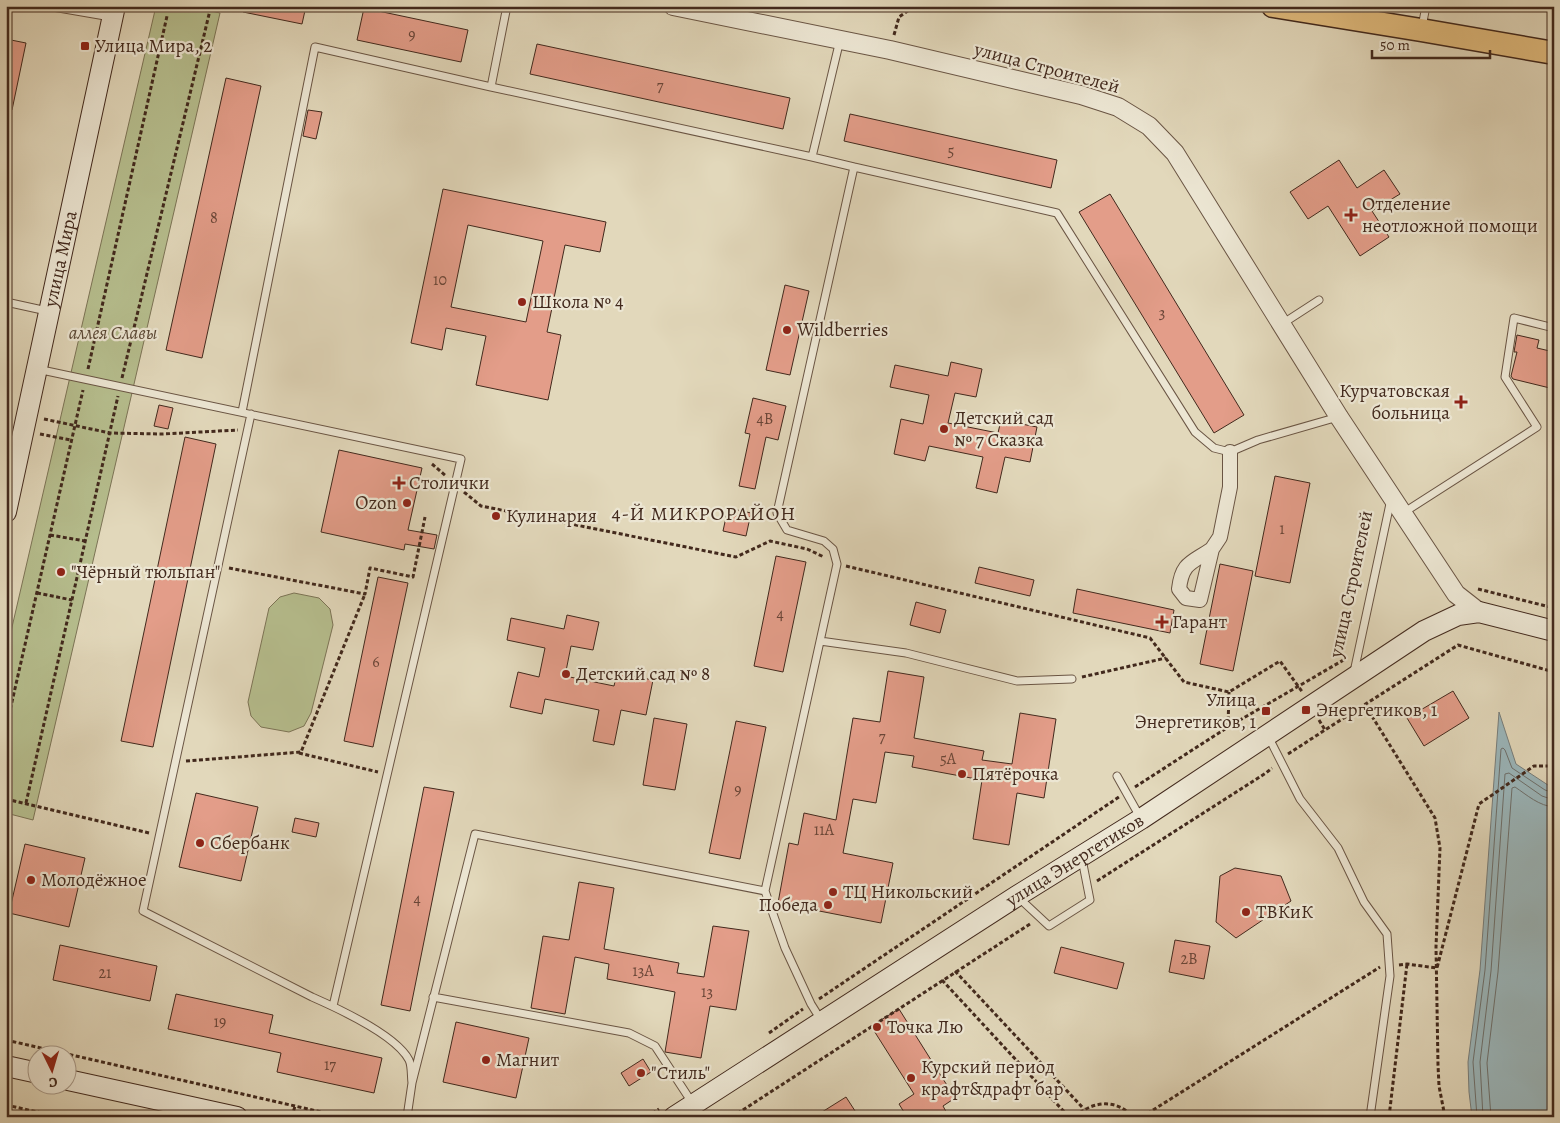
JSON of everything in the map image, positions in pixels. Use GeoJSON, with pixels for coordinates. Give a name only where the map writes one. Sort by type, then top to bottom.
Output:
{"type":"FeatureCollection","features":[{"type":"Feature","properties":{"kind":"main road"},"geometry":{"type":"LineString","coordinates":[[1287,7],[1554,53]]}},
{"type":"Feature","properties":{"kind":"main road","name":"улица Мира"},"geometry":{"type":"LineString","coordinates":[[6,512],[114,12]]}},
{"type":"Feature","properties":{"kind":"main road"},"geometry":{"type":"LineString","coordinates":[[1479,612],[1554,631]]}},
{"type":"Feature","properties":{"kind":"main road","name":"улица Энергетиков"},"geometry":{"type":"LineString","coordinates":[[674,1117],[689,1098],[822,1022],[1016,896],[1141,819],[1424,631],[1458,615],[1479,612]]}},
{"type":"Feature","properties":{"kind":"main road"},"geometry":{"type":"LineString","coordinates":[[6,1066],[28,1071]]}},
{"type":"Feature","properties":{"kind":"main road"},"geometry":{"type":"LineString","coordinates":[[78,1082],[231,1116]]}},
{"type":"Feature","properties":{"kind":"street","name":"улица Строителей"},"geometry":{"type":"LineString","coordinates":[[673,6],[890,50],[1081,95],[1118,107],[1149,126],[1176,153],[1339,417],[1456,594],[1479,612]]}},
{"type":"Feature","properties":{"kind":"street"},"geometry":{"type":"LineString","coordinates":[[1212,549],[1220,537],[1230,487],[1230,452]]}},
{"type":"Feature","properties":{"kind":"lane"},"geometry":{"type":"LineString","coordinates":[[47,6],[114,12]]}},
{"type":"Feature","properties":{"kind":"lane"},"geometry":{"type":"LineString","coordinates":[[491,87],[507,6]]}},
{"type":"Feature","properties":{"kind":"lane"},"geometry":{"type":"LineString","coordinates":[[1421,30],[1426,6]]}},
{"type":"Feature","properties":{"kind":"lane"},"geometry":{"type":"LineString","coordinates":[[812,157],[840,40]]}},
{"type":"Feature","properties":{"kind":"lane"},"geometry":{"type":"LineString","coordinates":[[242,412],[315,47],[1057,213],[1195,432],[1214,448],[1230,452],[1258,440],[1339,417]]}},
{"type":"Feature","properties":{"kind":"lane"},"geometry":{"type":"LineString","coordinates":[[822,1022],[811,1004],[785,948],[764,891],[837,564],[833,549],[824,542],[787,530],[777,513],[854,167]]}},
{"type":"Feature","properties":{"kind":"lane"},"geometry":{"type":"LineString","coordinates":[[1282,324],[1319,300]]}},
{"type":"Feature","properties":{"kind":"lane"},"geometry":{"type":"LineString","coordinates":[[6,302],[50,311]]}},
{"type":"Feature","properties":{"kind":"lane"},"geometry":{"type":"LineString","coordinates":[[1403,513],[1537,427],[1505,377],[1514,318],[1554,328]]}},
{"type":"Feature","properties":{"kind":"lane"},"geometry":{"type":"LineString","coordinates":[[37,369],[461,459],[333,1006]]}},
{"type":"Feature","properties":{"kind":"lane"},"geometry":{"type":"LineString","coordinates":[[251,414],[143,911],[333,1006],[380,1033],[398,1046],[410,1061],[412,1083]]}},
{"type":"Feature","properties":{"kind":"lane","name":"улица Строителей"},"geometry":{"type":"LineString","coordinates":[[1352,680],[1392,496]]}},
{"type":"Feature","properties":{"kind":"lane"},"geometry":{"type":"LineString","coordinates":[[820,641],[906,653],[1017,681],[1072,679]]}},
{"type":"Feature","properties":{"kind":"lane"},"geometry":{"type":"LineString","coordinates":[[1268,735],[1300,799],[1338,848],[1364,902],[1387,934],[1390,976],[1370,1117]]}},
{"type":"Feature","properties":{"kind":"lane"},"geometry":{"type":"LineString","coordinates":[[1117,776],[1141,819]]}},
{"type":"Feature","properties":{"kind":"lane"},"geometry":{"type":"LineString","coordinates":[[407,1117],[412,1083],[475,834],[764,891]]}},
{"type":"Feature","properties":{"kind":"lane"},"geometry":{"type":"LineString","coordinates":[[1016,896],[1049,926],[1090,900],[1082,856]]}},
{"type":"Feature","properties":{"kind":"lane"},"geometry":{"type":"LineString","coordinates":[[434,997],[630,1033],[655,1046],[689,1098]]}},
{"type":"Feature","properties":{"kind":"path"},"geometry":{"type":"LineString","coordinates":[[26,803],[120,386],[211,6]]}},
{"type":"Feature","properties":{"kind":"path"},"geometry":{"type":"LineString","coordinates":[[890,50],[900,17],[915,6]]}},
{"type":"Feature","properties":{"kind":"path"},"geometry":{"type":"LineString","coordinates":[[75,425],[110,433],[163,434],[248,429]]}},
{"type":"Feature","properties":{"kind":"path"},"geometry":{"type":"LineString","coordinates":[[427,460],[481,506],[736,557],[770,542],[807,549],[837,564],[1150,638],[1184,682],[1229,692],[1280,661],[1312,706],[1325,730]]}},
{"type":"Feature","properties":{"kind":"path"},"geometry":{"type":"LineString","coordinates":[[298,752],[301,752],[364,594],[370,568],[413,577],[425,517]]}},
{"type":"Feature","properties":{"kind":"path"},"geometry":{"type":"LineString","coordinates":[[50,535],[85,541]]}},
{"type":"Feature","properties":{"kind":"path"},"geometry":{"type":"LineString","coordinates":[[218,566],[364,594]]}},
{"type":"Feature","properties":{"kind":"path"},"geometry":{"type":"LineString","coordinates":[[37,593],[72,600]]}},
{"type":"Feature","properties":{"kind":"path"},"geometry":{"type":"LineString","coordinates":[[1088,887],[1266,773],[1280,759],[1458,645],[1552,671],[1554,676]]}},
{"type":"Feature","properties":{"kind":"path"},"geometry":{"type":"LineString","coordinates":[[1072,679],[1166,658]]}},
{"type":"Feature","properties":{"kind":"path"},"geometry":{"type":"LineString","coordinates":[[1128,792],[1228,727],[1298,687]]}},
{"type":"Feature","properties":{"kind":"path"},"geometry":{"type":"LineString","coordinates":[[1228,727],[1229,692]]}},
{"type":"Feature","properties":{"kind":"path"},"geometry":{"type":"LineString","coordinates":[[1366,705],[1435,818],[1440,848],[1436,947],[1438,1065],[1439,1086],[1445,1117]]}},
{"type":"Feature","properties":{"kind":"path"},"geometry":{"type":"LineString","coordinates":[[176,762],[298,752],[388,774]]}},
{"type":"Feature","properties":{"kind":"path"},"geometry":{"type":"LineString","coordinates":[[1437,968],[1479,804],[1534,766],[1554,766]]}},
{"type":"Feature","properties":{"kind":"path"},"geometry":{"type":"LineString","coordinates":[[764,1037],[1119,797]]}},
{"type":"Feature","properties":{"kind":"path"},"geometry":{"type":"LineString","coordinates":[[6,799],[160,835]]}},
{"type":"Feature","properties":{"kind":"path"},"geometry":{"type":"LineString","coordinates":[[732,1117],[955,971],[1040,918]]}},
{"type":"Feature","properties":{"kind":"path"},"geometry":{"type":"LineString","coordinates":[[1389,1117],[1407,964],[1437,968]]}},
{"type":"Feature","properties":{"kind":"path"},"geometry":{"type":"LineString","coordinates":[[1142,1117],[1378,968],[1390,965]]}},
{"type":"Feature","properties":{"kind":"path"},"geometry":{"type":"LineString","coordinates":[[955,971],[1084,1109]]}},
{"type":"Feature","properties":{"kind":"path"},"geometry":{"type":"LineString","coordinates":[[942,980],[1069,1117]]}},
{"type":"Feature","properties":{"kind":"path"},"geometry":{"type":"LineString","coordinates":[[6,1040],[343,1117]]}},
{"type":"Feature","properties":{"kind":"path"},"geometry":{"type":"LineString","coordinates":[[647,1117],[689,1098]]}},
{"type":"Feature","properties":{"kind":"path"},"geometry":{"type":"LineString","coordinates":[[1075,1117],[1092,1105],[1102,1104],[1112,1104],[1121,1107],[1133,1117]]}},
{"type":"Feature","properties":{"kind":"path"},"geometry":{"type":"LineString","coordinates":[[6,1105],[60,1117]]}},
{"type":"Feature","properties":{"kind":"path"},"geometry":{"type":"LineString","coordinates":[[292,1117],[295,1106]]}},
{"type":"Feature","properties":{"kind":"green space","name":"аллея Славы"},"geometry":{"type":"Polygon","coordinates":[[[156,6],[191,6],[220,13],[33,820],[6,813],[6,653],[156,6]]]}},
{"type":"Feature","properties":{"kind":"green space"},"geometry":{"type":"Polygon","coordinates":[[[294,593],[319,598],[330,609],[333,625],[311,713],[304,726],[289,732],[261,727],[251,716],[248,702],[269,608],[280,597],[294,593]]]}},
{"type":"Feature","properties":{"kind":"water"},"geometry":{"type":"Polygon","coordinates":[[[1499,712],[1516,764],[1554,789],[1554,1117],[1472,1117],[1468,1062],[1480,970],[1499,712]]]}},
{"type":"Feature","properties":{"kind":"building"},"geometry":{"type":"Polygon","coordinates":[[[244,6],[306,6],[302,24],[243,12],[244,6]]]}},
{"type":"Feature","properties":{"kind":"building"},"geometry":{"type":"Polygon","coordinates":[[[364,8],[468,30],[461,62],[357,40],[364,8]]]}},
{"type":"Feature","properties":{"kind":"building"},"geometry":{"type":"Polygon","coordinates":[[[6,39],[26,43],[12,110],[6,109],[6,39]]]}},
{"type":"Feature","properties":{"kind":"building"},"geometry":{"type":"Polygon","coordinates":[[[537,44],[790,98],[783,129],[530,74],[537,44]]]}},
{"type":"Feature","properties":{"kind":"building"},"geometry":{"type":"Polygon","coordinates":[[[226,78],[261,86],[202,358],[166,350],[226,78]]]}},
{"type":"Feature","properties":{"kind":"building"},"geometry":{"type":"Polygon","coordinates":[[[308,110],[322,112],[316,139],[303,136],[308,110]]]}},
{"type":"Feature","properties":{"kind":"building"},"geometry":{"type":"Polygon","coordinates":[[[850,114],[1057,160],[1051,188],[844,141],[850,114]]]}},
{"type":"Feature","properties":{"kind":"building"},"geometry":{"type":"Polygon","coordinates":[[[1339,160],[1357,188],[1384,170],[1400,194],[1372,211],[1389,237],[1360,256],[1328,206],[1308,219],[1290,192],[1339,160]]]}},
{"type":"Feature","properties":{"kind":"building"},"geometry":{"type":"Polygon","coordinates":[[[443,189],[606,222],[600,252],[565,245],[547,332],[561,335],[548,400],[476,385],[486,336],[446,328],[442,350],[411,343],[443,189]],[[468,225],[451,307],[526,322],[543,241],[468,225]]]}},
{"type":"Feature","properties":{"kind":"building"},"geometry":{"type":"Polygon","coordinates":[[[1110,194],[1244,415],[1214,433],[1079,212],[1110,194]]]}},
{"type":"Feature","properties":{"kind":"building","name":"Wildberries"},"geometry":{"type":"Polygon","coordinates":[[[785,285],[809,291],[790,375],[766,370],[785,285]]]}},
{"type":"Feature","properties":{"kind":"building"},"geometry":{"type":"Polygon","coordinates":[[[1517,335],[1539,340],[1537,348],[1554,352],[1554,389],[1513,379],[1511,376],[1517,352],[1514,352],[1517,335]]]}},
{"type":"Feature","properties":{"kind":"building"},"geometry":{"type":"Polygon","coordinates":[[[951,362],[982,369],[976,397],[955,393],[948,423],[998,433],[1001,420],[1037,427],[1030,462],[1005,457],[997,493],[976,488],[983,457],[929,446],[925,461],[894,454],[901,419],[923,424],[929,395],[890,387],[895,365],[948,376],[951,362]]]}},
{"type":"Feature","properties":{"kind":"building"},"geometry":{"type":"Polygon","coordinates":[[[753,398],[786,406],[778,440],[766,437],[755,489],[739,486],[750,434],[745,433],[753,398]]]}},
{"type":"Feature","properties":{"kind":"building"},"geometry":{"type":"Polygon","coordinates":[[[159,405],[173,408],[168,429],[154,426],[159,405]]]}},
{"type":"Feature","properties":{"kind":"building"},"geometry":{"type":"Polygon","coordinates":[[[185,437],[216,444],[153,747],[121,741],[185,437]]]}},
{"type":"Feature","properties":{"kind":"building"},"geometry":{"type":"Polygon","coordinates":[[[339,450],[422,468],[408,530],[437,535],[434,549],[405,544],[404,550],[321,532],[339,450]]]}},
{"type":"Feature","properties":{"kind":"building"},"geometry":{"type":"Polygon","coordinates":[[[1275,476],[1310,483],[1290,583],[1255,576],[1275,476]]]}},
{"type":"Feature","properties":{"kind":"building"},"geometry":{"type":"Polygon","coordinates":[[[728,508],[751,513],[746,536],[723,531],[728,508]]]}},
{"type":"Feature","properties":{"kind":"building"},"geometry":{"type":"Polygon","coordinates":[[[776,556],[806,562],[783,672],[754,666],[776,556]]]}},
{"type":"Feature","properties":{"kind":"building"},"geometry":{"type":"Polygon","coordinates":[[[1220,564],[1253,571],[1233,671],[1200,664],[1220,564]]]}},
{"type":"Feature","properties":{"kind":"building"},"geometry":{"type":"Polygon","coordinates":[[[979,567],[1034,580],[1030,596],[975,583],[979,567]]]}},
{"type":"Feature","properties":{"kind":"building"},"geometry":{"type":"Polygon","coordinates":[[[378,577],[408,583],[373,747],[344,741],[378,577]]]}},
{"type":"Feature","properties":{"kind":"building"},"geometry":{"type":"Polygon","coordinates":[[[1077,589],[1174,610],[1170,633],[1073,613],[1077,589]]]}},
{"type":"Feature","properties":{"kind":"building"},"geometry":{"type":"Polygon","coordinates":[[[916,602],[946,610],[940,633],[910,625],[916,602]]]}},
{"type":"Feature","properties":{"kind":"building"},"geometry":{"type":"Polygon","coordinates":[[[567,615],[599,622],[593,650],[571,646],[565,676],[614,686],[617,673],[653,680],[646,715],[621,710],[614,745],[593,741],[599,710],[545,699],[542,714],[510,707],[518,672],[539,677],[545,648],[507,640],[511,618],[564,629],[567,615]]]}},
{"type":"Feature","properties":{"kind":"building"},"geometry":{"type":"Polygon","coordinates":[[[888,671],[924,677],[914,738],[984,751],[982,760],[1012,764],[1020,713],[1056,719],[1044,798],[1017,793],[1009,845],[973,839],[982,780],[912,767],[914,756],[885,752],[876,803],[853,799],[843,853],[893,863],[881,923],[778,903],[789,843],[798,845],[804,813],[836,820],[853,718],[880,722],[888,671]]]}},
{"type":"Feature","properties":{"kind":"building"},"geometry":{"type":"Polygon","coordinates":[[[1453,691],[1469,718],[1424,746],[1407,718],[1453,691]]]}},
{"type":"Feature","properties":{"kind":"building"},"geometry":{"type":"Polygon","coordinates":[[[654,718],[687,724],[675,790],[643,785],[654,718]]]}},
{"type":"Feature","properties":{"kind":"building"},"geometry":{"type":"Polygon","coordinates":[[[736,721],[766,727],[740,859],[709,853],[736,721]]]}},
{"type":"Feature","properties":{"kind":"building"},"geometry":{"type":"Polygon","coordinates":[[[424,787],[454,792],[410,1011],[381,1005],[424,787]]]}},
{"type":"Feature","properties":{"kind":"building"},"geometry":{"type":"Polygon","coordinates":[[[196,793],[258,807],[241,881],[179,867],[196,793]]]}},
{"type":"Feature","properties":{"kind":"building"},"geometry":{"type":"Polygon","coordinates":[[[295,818],[319,823],[316,837],[292,832],[295,818]]]}},
{"type":"Feature","properties":{"kind":"building"},"geometry":{"type":"Polygon","coordinates":[[[25,844],[85,858],[69,927],[9,913],[25,844]]]}},
{"type":"Feature","properties":{"kind":"building","name":"ТВКиК"},"geometry":{"type":"Polygon","coordinates":[[[1235,868],[1281,876],[1291,901],[1236,938],[1216,922],[1220,876],[1235,868]]]}},
{"type":"Feature","properties":{"kind":"building"},"geometry":{"type":"Polygon","coordinates":[[[579,882],[614,888],[604,949],[679,963],[677,973],[704,977],[713,926],[749,931],[736,1010],[710,1006],[701,1058],[665,1052],[675,992],[607,979],[609,964],[575,957],[565,1014],[531,1008],[543,936],[569,940],[579,882]]]}},
{"type":"Feature","properties":{"kind":"building"},"geometry":{"type":"Polygon","coordinates":[[[1175,940],[1210,946],[1204,979],[1169,972],[1175,940]]]}},
{"type":"Feature","properties":{"kind":"building"},"geometry":{"type":"Polygon","coordinates":[[[60,945],[157,966],[150,1001],[53,980],[60,945]]]}},
{"type":"Feature","properties":{"kind":"building"},"geometry":{"type":"Polygon","coordinates":[[[1061,947],[1124,963],[1117,989],[1054,973],[1061,947]]]}},
{"type":"Feature","properties":{"kind":"building"},"geometry":{"type":"Polygon","coordinates":[[[176,994],[273,1015],[269,1033],[382,1058],[374,1093],[277,1072],[281,1053],[168,1029],[176,994]]]}},
{"type":"Feature","properties":{"kind":"building"},"geometry":{"type":"Polygon","coordinates":[[[899,1009],[955,1098],[943,1106],[949,1117],[907,1117],[899,1104],[914,1094],[871,1026],[899,1009]]]}},
{"type":"Feature","properties":{"kind":"building","name":"Магнит"},"geometry":{"type":"Polygon","coordinates":[[[456,1022],[529,1038],[516,1098],[443,1082],[456,1022]]]}},
{"type":"Feature","properties":{"kind":"building"},"geometry":{"type":"Polygon","coordinates":[[[643,1059],[651,1072],[629,1086],[621,1073],[643,1059]]]}},
{"type":"Feature","properties":{"kind":"building"},"geometry":{"type":"Polygon","coordinates":[[[846,1097],[859,1117],[814,1117],[846,1097]]]}},
{"type":"Feature","properties":{"kind":"place","name":"Улица Мира, 2"},"geometry":{"type":"Point","coordinates":[85,46]}},
{"type":"Feature","properties":{"kind":"place","name":"Отделение неотложной помощи"},"geometry":{"type":"Point","coordinates":[1351,215]}},
{"type":"Feature","properties":{"kind":"place","name":"Школа № 4"},"geometry":{"type":"Point","coordinates":[522,302]}},
{"type":"Feature","properties":{"kind":"place","name":"Wildberries"},"geometry":{"type":"Point","coordinates":[787,330]}},
{"type":"Feature","properties":{"kind":"place","name":"Курчатовская больница"},"geometry":{"type":"Point","coordinates":[1461,402]}},
{"type":"Feature","properties":{"kind":"place","name":"Детский сад № 7 Сказка"},"geometry":{"type":"Point","coordinates":[944,429]}},
{"type":"Feature","properties":{"kind":"place","name":"Столички"},"geometry":{"type":"Point","coordinates":[399,483]}},
{"type":"Feature","properties":{"kind":"place","name":"Ozon"},"geometry":{"type":"Point","coordinates":[407,503]}},
{"type":"Feature","properties":{"kind":"place","name":"Кулинария"},"geometry":{"type":"Point","coordinates":[496,516]}},
{"type":"Feature","properties":{"kind":"place","name":"\"Чёрный тюльпан\""},"geometry":{"type":"Point","coordinates":[61,572]}},
{"type":"Feature","properties":{"kind":"place","name":"Гарант"},"geometry":{"type":"Point","coordinates":[1162,622]}},
{"type":"Feature","properties":{"kind":"place","name":"Детский сад № 8"},"geometry":{"type":"Point","coordinates":[566,674]}},
{"type":"Feature","properties":{"kind":"place","name":"Энергетиков, 1"},"geometry":{"type":"Point","coordinates":[1306,710]}},
{"type":"Feature","properties":{"kind":"place","name":"Улица Энергетиков, 1"},"geometry":{"type":"Point","coordinates":[1266,711]}},
{"type":"Feature","properties":{"kind":"place","name":"Пятёрочка"},"geometry":{"type":"Point","coordinates":[962,774]}},
{"type":"Feature","properties":{"kind":"place","name":"Сбербанк"},"geometry":{"type":"Point","coordinates":[200,843]}},
{"type":"Feature","properties":{"kind":"place","name":"Молодёжное"},"geometry":{"type":"Point","coordinates":[31,880]}},
{"type":"Feature","properties":{"kind":"place","name":"ТЦ Никольский"},"geometry":{"type":"Point","coordinates":[833,892]}},
{"type":"Feature","properties":{"kind":"place","name":"Победа"},"geometry":{"type":"Point","coordinates":[828,905]}},
{"type":"Feature","properties":{"kind":"place","name":"ТВКиК"},"geometry":{"type":"Point","coordinates":[1246,912]}},
{"type":"Feature","properties":{"kind":"place","name":"Точка Лю"},"geometry":{"type":"Point","coordinates":[877,1027]}},
{"type":"Feature","properties":{"kind":"place","name":"Магнит"},"geometry":{"type":"Point","coordinates":[486,1060]}},
{"type":"Feature","properties":{"kind":"place","name":"\"Стиль\""},"geometry":{"type":"Point","coordinates":[641,1073]}},
{"type":"Feature","properties":{"kind":"place","name":"Курский период крафт&драфт бар"},"geometry":{"type":"Point","coordinates":[911,1078]}},
{"type":"Feature","properties":{"kind":"district","name":"4-Й МИКРОРАЙОН"},"geometry":{"type":"Point","coordinates":[704,513]}}]}
